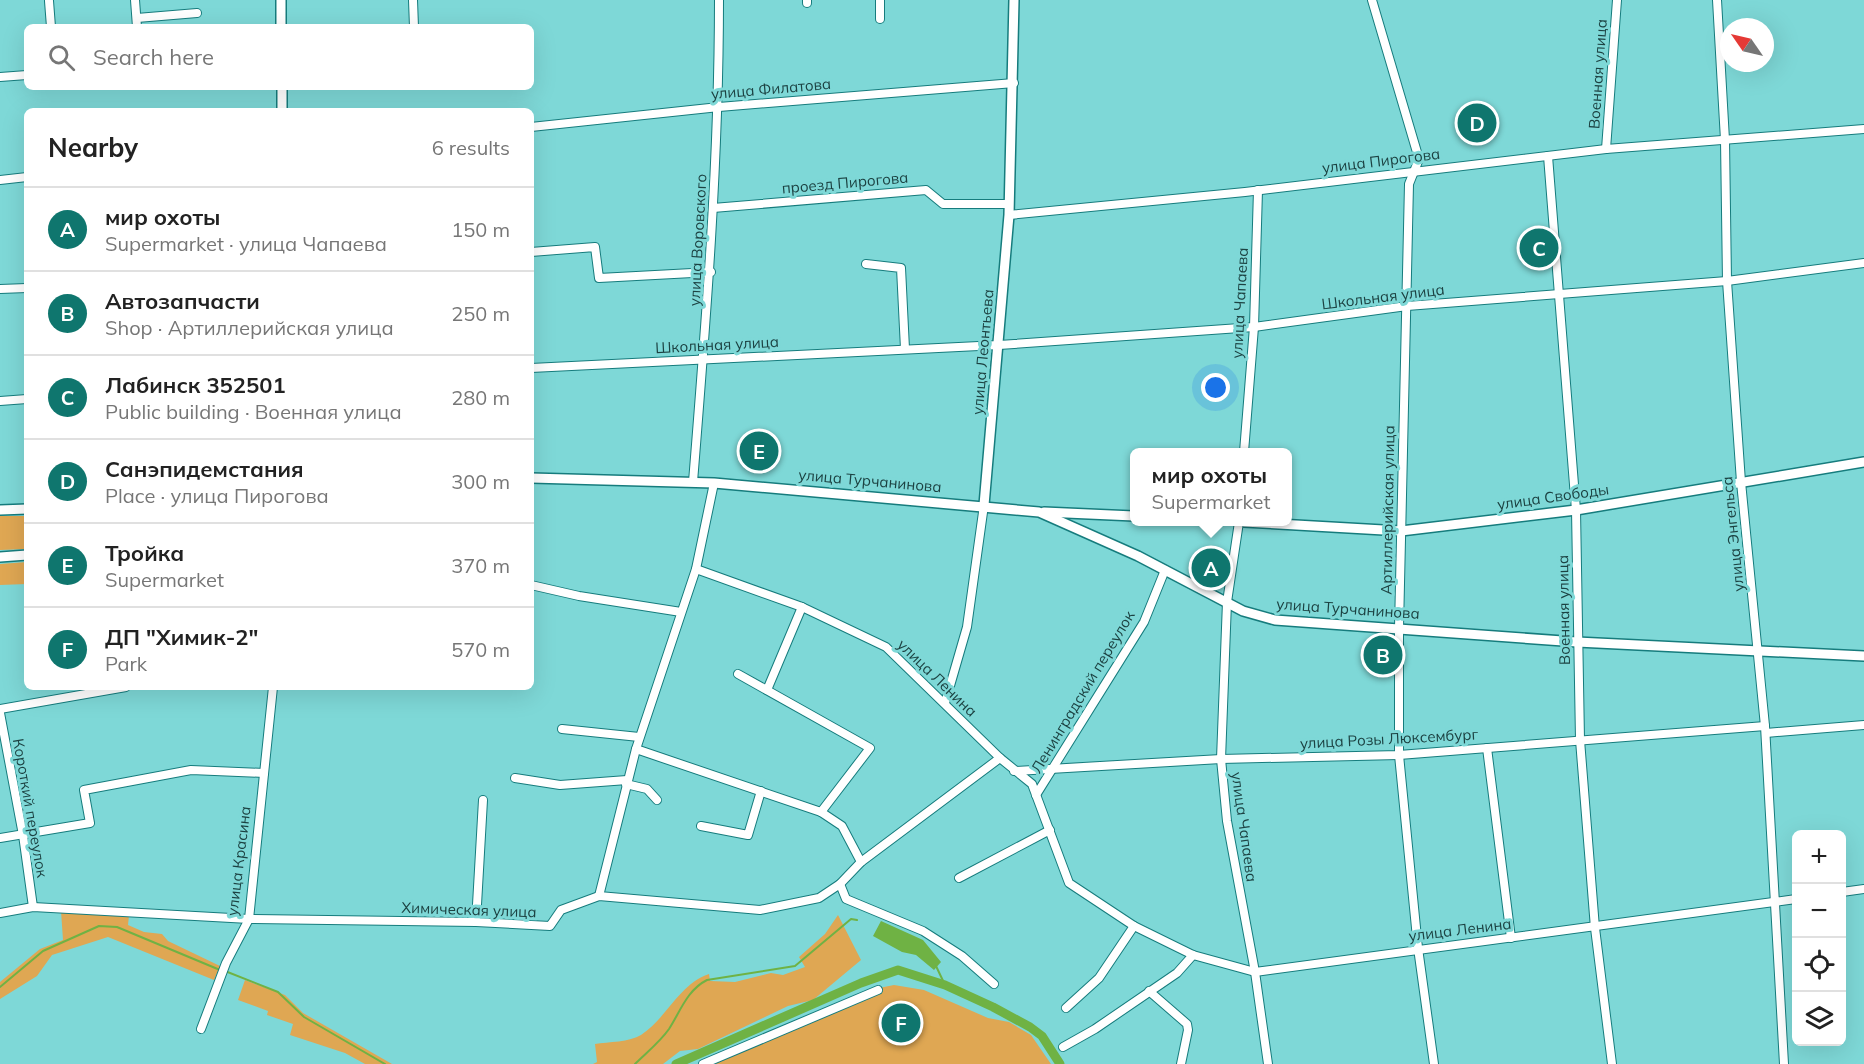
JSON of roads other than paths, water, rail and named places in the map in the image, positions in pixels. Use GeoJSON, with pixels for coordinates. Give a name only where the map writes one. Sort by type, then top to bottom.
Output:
{"type":"FeatureCollection","features":[{"type":"Feature","properties":{"kind":"street"},"geometry":{"type":"LineString","coordinates":[[135,0],[137,24]]}},
{"type":"Feature","properties":{"kind":"street"},"geometry":{"type":"LineString","coordinates":[[281,0],[281,24]]}},
{"type":"Feature","properties":{"kind":"street"},"geometry":{"type":"LineString","coordinates":[[414,0],[414,24]]}},
{"type":"Feature","properties":{"kind":"street","name":"улица Воровского"},"geometry":{"type":"LineString","coordinates":[[693,482],[711,272],[719,107],[719,0]]}},
{"type":"Feature","properties":{"kind":"street"},"geometry":{"type":"LineString","coordinates":[[880,0],[880,19]]}},
{"type":"Feature","properties":{"kind":"street","name":"улица Леонтьева"},"geometry":{"type":"LineString","coordinates":[[945,703],[967,627],[984,505],[1009,215],[1014,83],[1014,0]]}},
{"type":"Feature","properties":{"kind":"street","name":"Артиллерийская улица"},"geometry":{"type":"LineString","coordinates":[[1372,0],[1419,159],[1412,170],[1409,184],[1399,628],[1399,755],[1418,948],[1434,1064]]}},
{"type":"Feature","properties":{"kind":"street","name":"Военная улица"},"geometry":{"type":"LineString","coordinates":[[1606,149],[1617,0]]}},
{"type":"Feature","properties":{"kind":"street","name":"улица Энгельса"},"geometry":{"type":"LineString","coordinates":[[1717,0],[1725,140],[1727,281],[1742,482],[1765,729],[1784,1064]]}},
{"type":"Feature","properties":{"kind":"street"},"geometry":{"type":"LineString","coordinates":[[49,1],[51,24]]}},
{"type":"Feature","properties":{"kind":"street"},"geometry":{"type":"LineString","coordinates":[[136,18],[197,13]]}},
{"type":"Feature","properties":{"kind":"street"},"geometry":{"type":"LineString","coordinates":[[0,77],[24,75]]}},
{"type":"Feature","properties":{"kind":"street","name":"улица Филатова"},"geometry":{"type":"LineString","coordinates":[[534,127],[719,107],[1014,83]]}},
{"type":"Feature","properties":{"kind":"street"},"geometry":{"type":"LineString","coordinates":[[282,90],[282,108]]}},
{"type":"Feature","properties":{"kind":"street","name":"улица Пирогова"},"geometry":{"type":"LineString","coordinates":[[1009,215],[1606,149],[1864,129]]}},
{"type":"Feature","properties":{"kind":"street","name":"Военная улица"},"geometry":{"type":"LineString","coordinates":[[1548,156],[1576,510],[1580,740],[1595,928],[1612,1064]]}},
{"type":"Feature","properties":{"kind":"street"},"geometry":{"type":"LineString","coordinates":[[0,180],[24,177]]}},
{"type":"Feature","properties":{"kind":"street","name":"улица Чапаева"},"geometry":{"type":"LineString","coordinates":[[1244,448],[1254,327],[1258,189]]}},
{"type":"Feature","properties":{"kind":"street","name":"проезд Пирогова"},"geometry":{"type":"LineString","coordinates":[[713,208],[926,190],[943,204],[1009,204]]}},
{"type":"Feature","properties":{"kind":"street"},"geometry":{"type":"LineString","coordinates":[[534,252],[596,247],[599,278],[711,272]]}},
{"type":"Feature","properties":{"kind":"street","name":"Школьная улица"},"geometry":{"type":"LineString","coordinates":[[534,368],[999,345],[1254,327],[1407,306],[1727,281],[1864,263]]}},
{"type":"Feature","properties":{"kind":"street"},"geometry":{"type":"LineString","coordinates":[[866,264],[902,268],[905,350]]}},
{"type":"Feature","properties":{"kind":"street"},"geometry":{"type":"LineString","coordinates":[[0,289],[24,288]]}},
{"type":"Feature","properties":{"kind":"street"},"geometry":{"type":"LineString","coordinates":[[0,401],[24,399]]}},
{"type":"Feature","properties":{"kind":"street","name":"улица Свободы"},"geometry":{"type":"LineString","coordinates":[[1292,525],[1401,531],[1576,510],[1864,462]]}},
{"type":"Feature","properties":{"kind":"street","name":"улица Турчанинова"},"geometry":{"type":"LineString","coordinates":[[534,478],[714,483],[984,505],[1039,512],[1164,570],[1243,611],[1275,620],[1577,642],[1864,656]]}},
{"type":"Feature","properties":{"kind":"street"},"geometry":{"type":"LineString","coordinates":[[599,896],[639,737],[696,569],[714,483]]}},
{"type":"Feature","properties":{"kind":"street"},"geometry":{"type":"LineString","coordinates":[[0,510],[24,509]]}},
{"type":"Feature","properties":{"kind":"street"},"geometry":{"type":"LineString","coordinates":[[1039,512],[1130,516]]}},
{"type":"Feature","properties":{"kind":"street","name":"улица Чапаева"},"geometry":{"type":"LineString","coordinates":[[1240,526],[1227,602],[1221,759],[1227,821],[1255,972],[1268,1064]]}},
{"type":"Feature","properties":{"kind":"street"},"geometry":{"type":"LineString","coordinates":[[0,557],[24,555]]}},
{"type":"Feature","properties":{"kind":"street","name":"улица Ленина"},"geometry":{"type":"LineString","coordinates":[[696,569],[802,607],[886,648],[999,758],[1032,784],[1070,883],[1134,926],[1193,955],[1255,972],[1418,948],[1595,928],[1792,900]]}},
{"type":"Feature","properties":{"kind":"street","name":"Ленинградский переулок"},"geometry":{"type":"LineString","coordinates":[[1036,795],[1144,622],[1164,570]]}},
{"type":"Feature","properties":{"kind":"street"},"geometry":{"type":"LineString","coordinates":[[534,586],[579,596],[681,612]]}},
{"type":"Feature","properties":{"kind":"street"},"geometry":{"type":"LineString","coordinates":[[767,690],[802,607]]}},
{"type":"Feature","properties":{"kind":"street"},"geometry":{"type":"LineString","coordinates":[[738,674],[870,748],[821,813]]}},
{"type":"Feature","properties":{"kind":"street","name":"Короткий переулок"},"geometry":{"type":"LineString","coordinates":[[33,908],[23,835],[0,711],[110,690]]}},
{"type":"Feature","properties":{"kind":"street","name":"улица Красина"},"geometry":{"type":"LineString","coordinates":[[201,1029],[226,963],[249,919],[273,690]]}},
{"type":"Feature","properties":{"kind":"street","name":"улица Розы Люксембург"},"geometry":{"type":"LineString","coordinates":[[1014,771],[1221,759],[1399,755],[1580,740],[1864,724]]}},
{"type":"Feature","properties":{"kind":"street"},"geometry":{"type":"LineString","coordinates":[[562,729],[639,737]]}},
{"type":"Feature","properties":{"kind":"street"},"geometry":{"type":"LineString","coordinates":[[1487,748],[1511,938]]}},
{"type":"Feature","properties":{"kind":"street"},"geometry":{"type":"LineString","coordinates":[[636,749],[821,813],[842,826],[861,862]]}},
{"type":"Feature","properties":{"kind":"street"},"geometry":{"type":"LineString","coordinates":[[994,984],[962,956],[923,931],[846,898],[840,884],[861,862],[999,758]]}},
{"type":"Feature","properties":{"kind":"street"},"geometry":{"type":"LineString","coordinates":[[0,838],[90,823],[84,790],[191,770],[264,773]]}},
{"type":"Feature","properties":{"kind":"street"},"geometry":{"type":"LineString","coordinates":[[515,778],[560,785],[626,782],[647,789],[657,800]]}},
{"type":"Feature","properties":{"kind":"street"},"geometry":{"type":"LineString","coordinates":[[701,826],[748,834],[761,791]]}},
{"type":"Feature","properties":{"kind":"street"},"geometry":{"type":"LineString","coordinates":[[476,922],[483,800]]}},
{"type":"Feature","properties":{"kind":"street"},"geometry":{"type":"LineString","coordinates":[[959,878],[1050,830]]}},
{"type":"Feature","properties":{"kind":"street","name":"Химическая улица"},"geometry":{"type":"LineString","coordinates":[[0,913],[33,908],[249,919],[476,922],[550,926],[561,910],[599,896],[760,910],[819,898],[840,884]]}},
{"type":"Feature","properties":{"kind":"street"},"geometry":{"type":"LineString","coordinates":[[1846,891],[1864,889]]}},
{"type":"Feature","properties":{"kind":"street"},"geometry":{"type":"LineString","coordinates":[[1066,1008],[1099,978],[1134,926]]}},
{"type":"Feature","properties":{"kind":"street"},"geometry":{"type":"LineString","coordinates":[[1063,1047],[1095,1029],[1177,972],[1193,955]]}},
{"type":"Feature","properties":{"kind":"street"},"geometry":{"type":"LineString","coordinates":[[703,1064],[878,990]]}},
{"type":"Feature","properties":{"kind":"street"},"geometry":{"type":"LineString","coordinates":[[1149,991],[1186,1024],[1188,1030],[1181,1064]]}},
{"type":"Feature","properties":{"kind":"waterway"},"geometry":{"type":"LineString","coordinates":[[635,1064],[665,1034],[689,995],[700,984],[707,980],[795,966],[851,919],[857,920]]}},
{"type":"Feature","properties":{"kind":"waterway"},"geometry":{"type":"LineString","coordinates":[[0,987],[43,951],[99,926],[117,927],[220,970]]}},
{"type":"Feature","properties":{"kind":"waterway"},"geometry":{"type":"LineString","coordinates":[[936,966],[945,985]]}},
{"type":"Feature","properties":{"kind":"waterway"},"geometry":{"type":"LineString","coordinates":[[676,1064],[861,983],[898,970],[945,985],[1030,1027],[1042,1036],[1060,1064]]}},
{"type":"Feature","properties":{"kind":"waterway"},"geometry":{"type":"LineString","coordinates":[[225,971],[278,992],[304,1017],[385,1064]]}},
{"type":"Feature","properties":{"kind":"place","name":"Санэпидемстания"},"geometry":{"type":"Point","coordinates":[1477,123]}},
{"type":"Feature","properties":{"kind":"place","name":"Лабинск 352501"},"geometry":{"type":"Point","coordinates":[1539,248]}},
{"type":"Feature","properties":{"kind":"place","name":"Тройка"},"geometry":{"type":"Point","coordinates":[759,451]}},
{"type":"Feature","properties":{"kind":"place","name":"мир охоты"},"geometry":{"type":"Point","coordinates":[1211,568]}},
{"type":"Feature","properties":{"kind":"place","name":"Автозапчасти"},"geometry":{"type":"Point","coordinates":[1383,655]}},
{"type":"Feature","properties":{"kind":"place","name":"ДП \"Химик-2\""},"geometry":{"type":"Point","coordinates":[901,1023]}}]}
